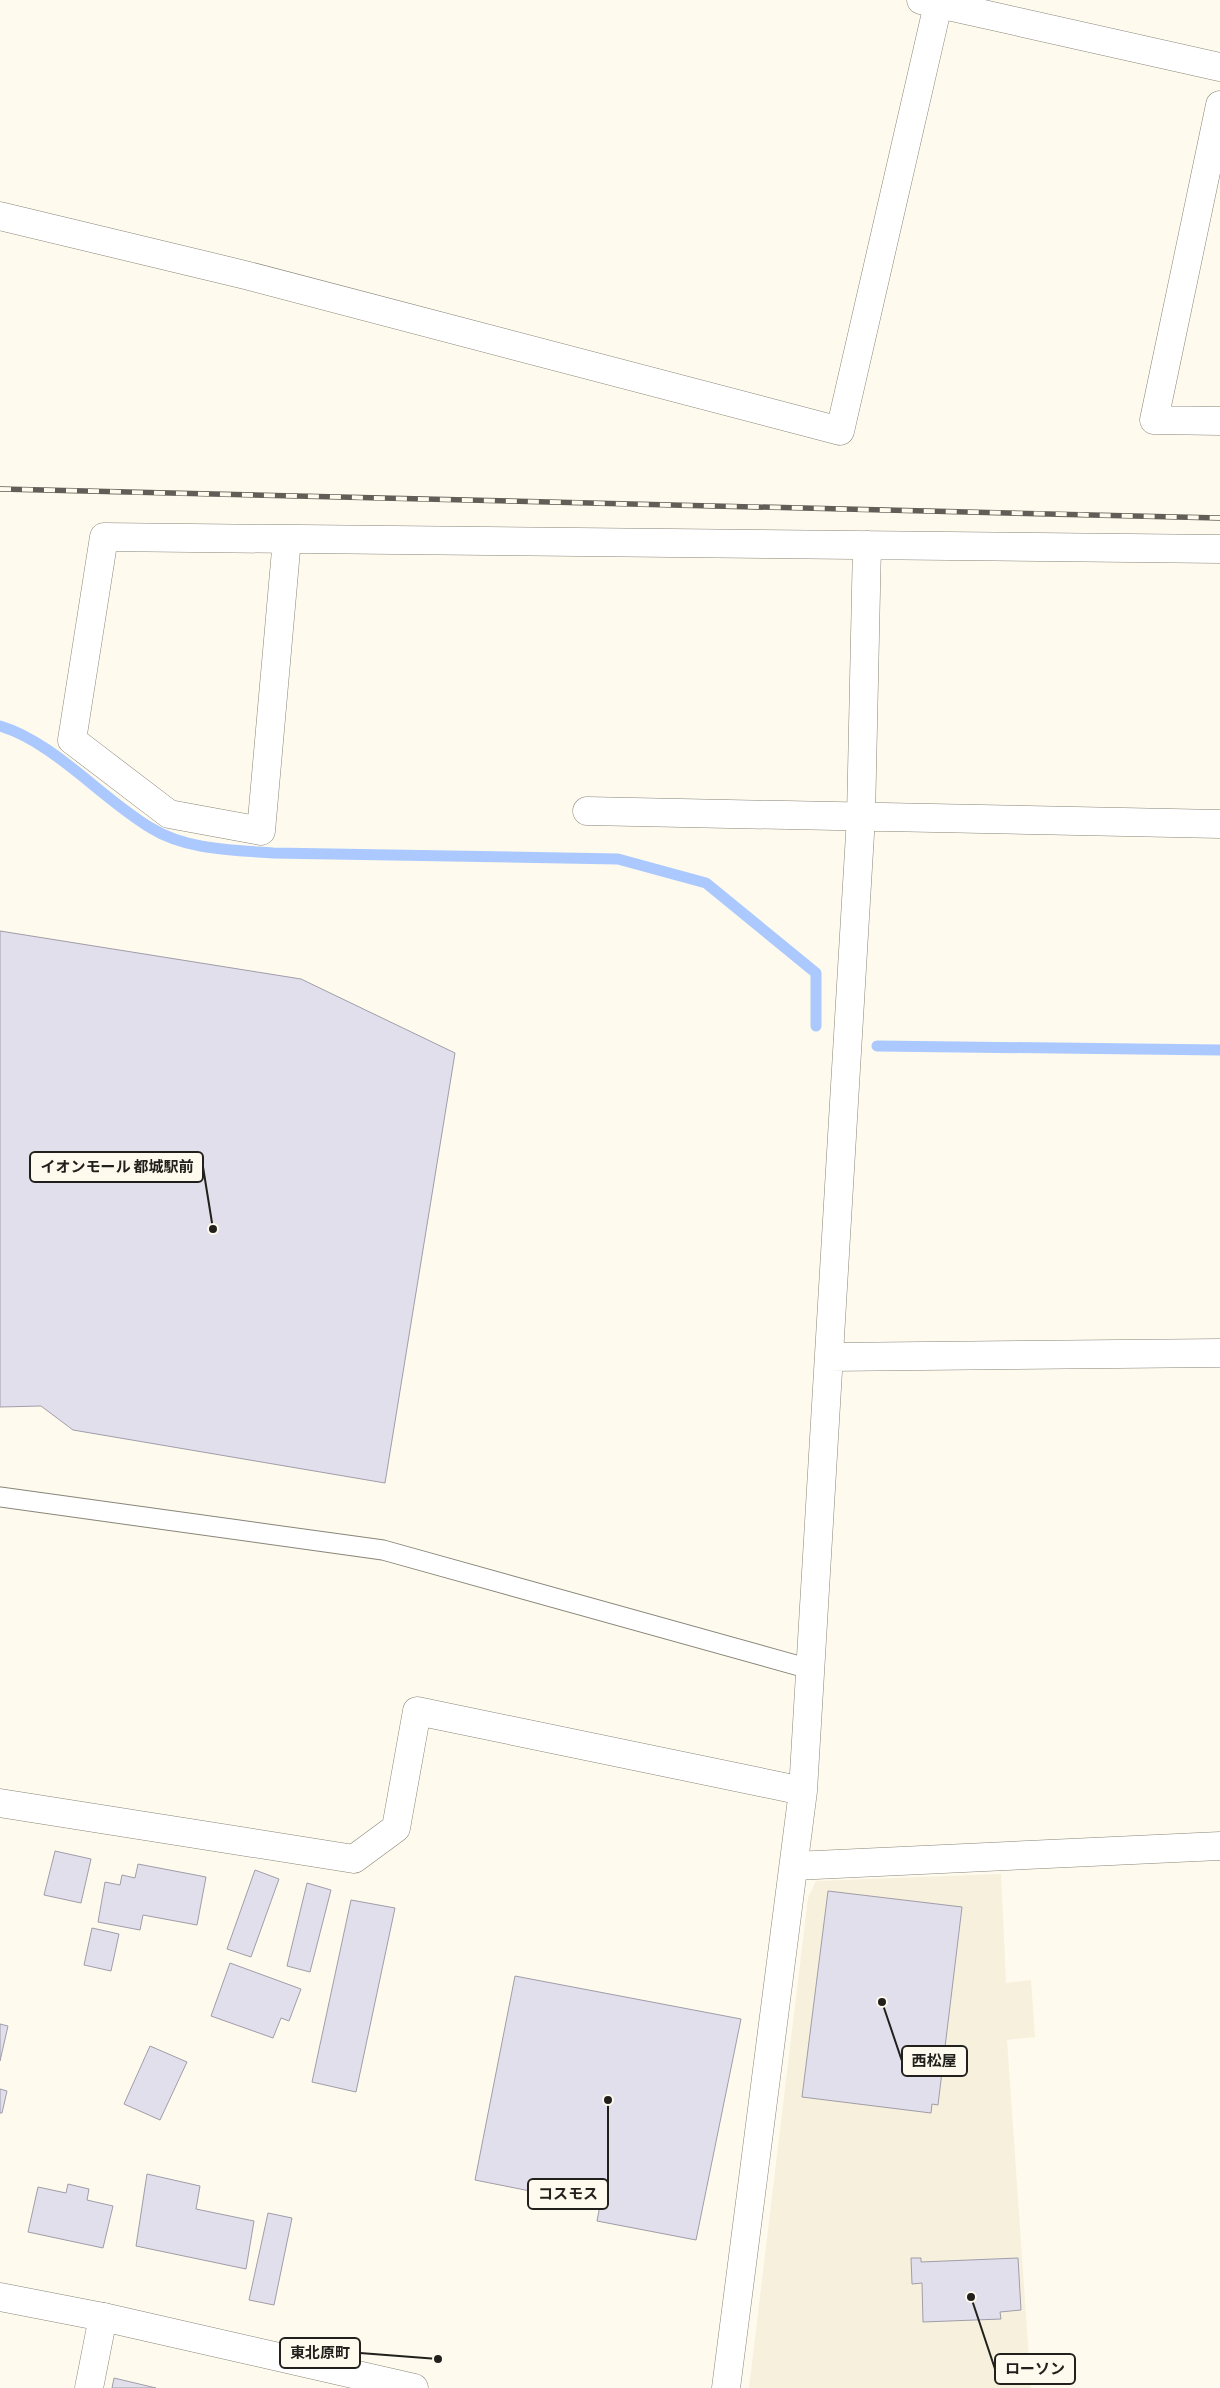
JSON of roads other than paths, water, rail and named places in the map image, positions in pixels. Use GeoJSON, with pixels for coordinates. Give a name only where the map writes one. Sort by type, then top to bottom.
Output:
{"type":"FeatureCollection","features":[{"type":"Feature","properties":{"kind":"street"},"geometry":{"type":"LineString","coordinates":[[0,216],[245,275],[840,431],[933,1],[1220,67]]}},
{"type":"Feature","properties":{"kind":"street"},"geometry":{"type":"LineString","coordinates":[[1220,105],[1154,420],[1220,421]]}},
{"type":"Feature","properties":{"kind":"street"},"geometry":{"type":"LineString","coordinates":[[287,539],[260,831],[169,814],[72,740],[104,537],[1220,549]]}},
{"type":"Feature","properties":{"kind":"street"},"geometry":{"type":"LineString","coordinates":[[726,2388],[803,1791],[861,817],[866,545]]}},
{"type":"Feature","properties":{"kind":"street"},"geometry":{"type":"LineString","coordinates":[[587,811],[1220,824]]}},
{"type":"Feature","properties":{"kind":"street"},"geometry":{"type":"LineString","coordinates":[[829,1357],[1220,1353]]}},
{"type":"Feature","properties":{"kind":"street"},"geometry":{"type":"LineString","coordinates":[[0,1803],[354,1859],[396,1828],[417,1711],[803,1791]]}},
{"type":"Feature","properties":{"kind":"street"},"geometry":{"type":"LineString","coordinates":[[794,1866],[1220,1846]]}},
{"type":"Feature","properties":{"kind":"street"},"geometry":{"type":"LineString","coordinates":[[0,2297],[103,2317],[414,2388]]}},
{"type":"Feature","properties":{"kind":"street"},"geometry":{"type":"LineString","coordinates":[[89,2388],[103,2317]]}},
{"type":"Feature","properties":{"kind":"lane"},"geometry":{"type":"LineString","coordinates":[[0,1498],[383,1550],[810,1668]]}},
{"type":"Feature","properties":{"kind":"waterway"},"geometry":{"type":"LineString","coordinates":[[0,726],[20,734],[59,758],[114,802],[151,828],[179,841],[194,845],[226,850],[273,853],[618,859],[706,883],[816,973],[816,1026]]}},
{"type":"Feature","properties":{"kind":"waterway"},"geometry":{"type":"LineString","coordinates":[[877,1046],[1220,1050]]}},
{"type":"Feature","properties":{"kind":"railway"},"geometry":{"type":"LineString","coordinates":[[0,489],[1220,518]]}},
{"type":"Feature","properties":{"kind":"place","name":"イオンモール 都城駅前"},"geometry":{"type":"Point","coordinates":[213,1229]}},
{"type":"Feature","properties":{"kind":"place","name":"西松屋"},"geometry":{"type":"Point","coordinates":[882,2002]}},
{"type":"Feature","properties":{"kind":"place","name":"コスモス"},"geometry":{"type":"Point","coordinates":[608,2100]}},
{"type":"Feature","properties":{"kind":"place","name":"ローソン"},"geometry":{"type":"Point","coordinates":[971,2297]}},
{"type":"Feature","properties":{"kind":"place","name":"東北原町"},"geometry":{"type":"Point","coordinates":[438,2359]}}]}
